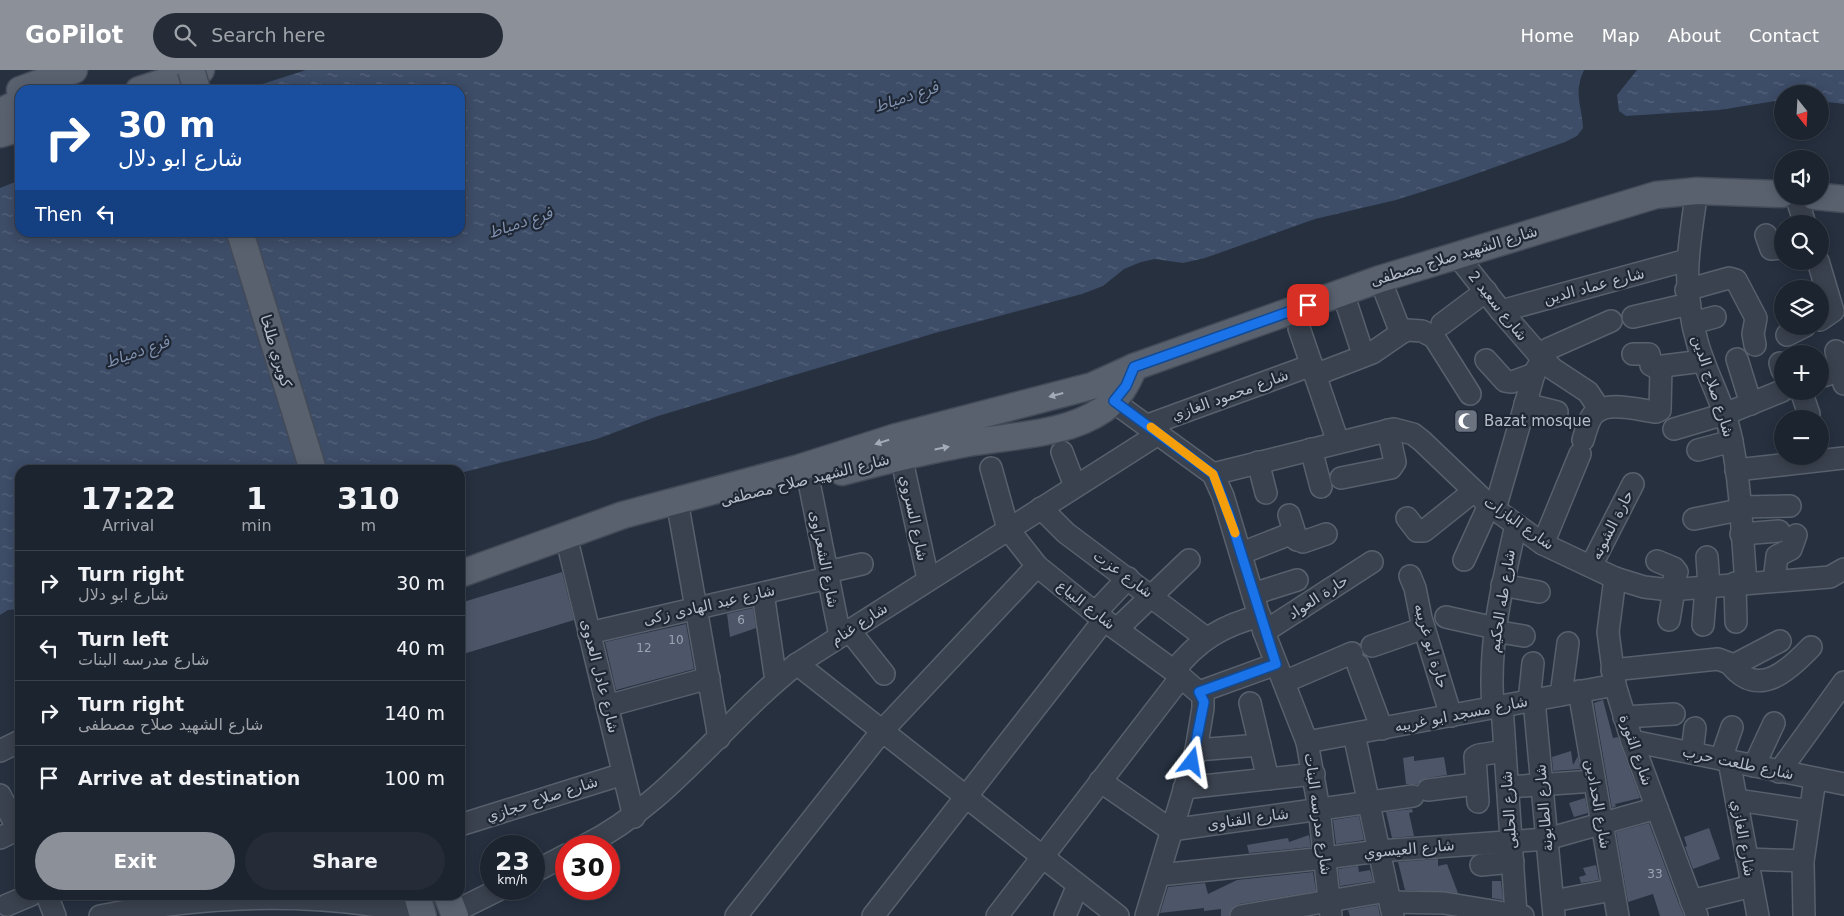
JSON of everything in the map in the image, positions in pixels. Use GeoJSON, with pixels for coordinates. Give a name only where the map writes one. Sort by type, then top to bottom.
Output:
{"type":"FeatureCollection","features":[{"type":"Feature","properties":{"kind":"main road"},"geometry":{"type":"LineString","coordinates":[[179,70],[184,85]]}},
{"type":"Feature","properties":{"kind":"main road"},"geometry":{"type":"LineString","coordinates":[[191,70],[196,85]]}},
{"type":"Feature","properties":{"kind":"main road"},"geometry":{"type":"LineString","coordinates":[[154,85],[201,70]]}},
{"type":"Feature","properties":{"kind":"main road"},"geometry":{"type":"LineString","coordinates":[[36,85],[56,79]]}},
{"type":"Feature","properties":{"kind":"main road"},"geometry":{"type":"LineString","coordinates":[[0,98],[15,92]]}},
{"type":"Feature","properties":{"kind":"main road"},"geometry":{"type":"LineString","coordinates":[[0,112],[15,104]]}},
{"type":"Feature","properties":{"kind":"main road"},"geometry":{"type":"LineString","coordinates":[[0,134],[15,130]]}},
{"type":"Feature","properties":{"kind":"main road","name":"شارع الشهيد صلاح مصطفى"},"geometry":{"type":"LineString","coordinates":[[465,588],[623,515],[799,468],[896,437],[1092,386],[1134,367],[1380,279],[1456,254],[1656,195],[1697,191],[1774,194]]}},
{"type":"Feature","properties":{"kind":"main road"},"geometry":{"type":"LineString","coordinates":[[1829,198],[1844,199]]}},
{"type":"Feature","properties":{"kind":"main road","name":"كوبري طلخا"},"geometry":{"type":"LineString","coordinates":[[228,237],[295,465]]}},
{"type":"Feature","properties":{"kind":"main road","name":"كوبري طلخا"},"geometry":{"type":"LineString","coordinates":[[242,237],[311,465]]}},
{"type":"Feature","properties":{"kind":"main road","name":"شارع الشهيد صلاح مصطفى"},"geometry":{"type":"LineString","coordinates":[[465,573],[567,542],[679,512],[809,482],[901,456],[1068,426],[1102,410],[1114,401],[1126,386],[1134,367]]}},
{"type":"Feature","properties":{"kind":"street","name":"شارع صلاح الدين"},"geometry":{"type":"LineString","coordinates":[[1697,191],[1687,260],[1689,306],[1704,361],[1725,414],[1732,441],[1742,534],[1736,622]]}},
{"type":"Feature","properties":{"kind":"street"},"geometry":{"type":"LineString","coordinates":[[1766,235],[1771,249],[1774,249]]}},
{"type":"Feature","properties":{"kind":"street","name":"شارع سعيد 2"},"geometry":{"type":"LineString","coordinates":[[1456,254],[1486,291],[1538,366],[1553,370],[1588,392],[1600,410]]}},
{"type":"Feature","properties":{"kind":"street","name":"شارع عماد الدين"},"geometry":{"type":"LineString","coordinates":[[1501,312],[1687,260]]}},
{"type":"Feature","properties":{"kind":"street"},"geometry":{"type":"LineString","coordinates":[[1633,317],[1689,306],[1729,278],[1736,280],[1756,318],[1753,334],[1755,345]]}},
{"type":"Feature","properties":{"kind":"street"},"geometry":{"type":"LineString","coordinates":[[1380,279],[1401,333],[1407,330],[1422,331],[1434,337],[1470,394]]}},
{"type":"Feature","properties":{"kind":"street"},"geometry":{"type":"LineString","coordinates":[[1442,324],[1486,291]]}},
{"type":"Feature","properties":{"kind":"street"},"geometry":{"type":"LineString","coordinates":[[1343,293],[1360,345]]}},
{"type":"Feature","properties":{"kind":"street"},"geometry":{"type":"LineString","coordinates":[[1689,306],[1715,317]]}},
{"type":"Feature","properties":{"kind":"street"},"geometry":{"type":"LineString","coordinates":[[1486,360],[1505,382],[1512,382],[1538,366],[1556,344],[1611,321]]}},
{"type":"Feature","properties":{"kind":"street"},"geometry":{"type":"LineString","coordinates":[[1299,328],[1338,442]]}},
{"type":"Feature","properties":{"kind":"street","name":"شارع محمود الغازي"},"geometry":{"type":"LineString","coordinates":[[1154,429],[1313,370],[1372,353],[1401,333]]}},
{"type":"Feature","properties":{"kind":"street"},"geometry":{"type":"LineString","coordinates":[[1633,354],[1647,353],[1652,366],[1661,367],[1704,361]]}},
{"type":"Feature","properties":{"kind":"street"},"geometry":{"type":"LineString","coordinates":[[1737,359],[1751,404]]}},
{"type":"Feature","properties":{"kind":"street"},"geometry":{"type":"LineString","coordinates":[[1464,560],[1538,366]]}},
{"type":"Feature","properties":{"kind":"street"},"geometry":{"type":"LineString","coordinates":[[1543,544],[1594,414],[1608,407],[1656,412],[1660,410],[1661,367]]}},
{"type":"Feature","properties":{"kind":"street"},"geometry":{"type":"LineString","coordinates":[[1829,374],[1841,369]]}},
{"type":"Feature","properties":{"kind":"street","name":"شارع مدرسه البنات"},"geometry":{"type":"LineString","coordinates":[[1092,386],[1154,429],[1213,474],[1223,496],[1242,552],[1262,624],[1307,742],[1314,774],[1331,908]]}},
{"type":"Feature","properties":{"kind":"street"},"geometry":{"type":"LineString","coordinates":[[1674,429],[1725,414],[1774,394]]}},
{"type":"Feature","properties":{"kind":"street"},"geometry":{"type":"LineString","coordinates":[[1525,404],[1557,412]]}},
{"type":"Feature","properties":{"kind":"street","name":"شارع غنام"},"geometry":{"type":"LineString","coordinates":[[607,835],[634,817],[719,738],[776,681],[797,664],[1075,486],[1154,429]]}},
{"type":"Feature","properties":{"kind":"street"},"geometry":{"type":"LineString","coordinates":[[1341,478],[1392,468],[1395,462],[1388,430]]}},
{"type":"Feature","properties":{"kind":"street","name":"شارع البازات"},"geometry":{"type":"LineString","coordinates":[[1213,474],[1388,430],[1413,434],[1486,501],[1543,544],[1615,578],[1644,587],[1672,590],[1830,577],[1844,569]]}},
{"type":"Feature","properties":{"kind":"street"},"geometry":{"type":"LineString","coordinates":[[1698,450],[1732,441]]}},
{"type":"Feature","properties":{"kind":"street"},"geometry":{"type":"LineString","coordinates":[[1311,448],[1321,487]]}},
{"type":"Feature","properties":{"kind":"street"},"geometry":{"type":"LineString","coordinates":[[1062,452],[1075,486]]}},
{"type":"Feature","properties":{"kind":"street","name":"شارع السروي"},"geometry":{"type":"LineString","coordinates":[[901,456],[928,579]]}},
{"type":"Feature","properties":{"kind":"street"},"geometry":{"type":"LineString","coordinates":[[1736,470],[1844,458]]}},
{"type":"Feature","properties":{"kind":"street"},"geometry":{"type":"LineString","coordinates":[[1258,462],[1266,493]]}},
{"type":"Feature","properties":{"kind":"street"},"geometry":{"type":"LineString","coordinates":[[991,468],[1008,529]]}},
{"type":"Feature","properties":{"kind":"street","name":"شارع الشعراوى"},"geometry":{"type":"LineString","coordinates":[[809,482],[828,575],[844,633]]}},
{"type":"Feature","properties":{"kind":"street","name":"حارة الشونه"},"geometry":{"type":"LineString","coordinates":[[1592,566],[1633,484]]}},
{"type":"Feature","properties":{"kind":"street"},"geometry":{"type":"LineString","coordinates":[[1406,518],[1417,531],[1424,531],[1486,501]]}},
{"type":"Feature","properties":{"kind":"street"},"geometry":{"type":"LineString","coordinates":[[1694,519],[1740,509],[1790,506]]}},
{"type":"Feature","properties":{"kind":"street","name":"شارع عزت"},"geometry":{"type":"LineString","coordinates":[[1041,508],[1066,533],[1206,638]]}},
{"type":"Feature","properties":{"kind":"street"},"geometry":{"type":"LineString","coordinates":[[679,512],[719,738]]}},
{"type":"Feature","properties":{"kind":"street"},"geometry":{"type":"LineString","coordinates":[[1289,515],[1297,540]]}},
{"type":"Feature","properties":{"kind":"street","name":"شارع طه الحكيم"},"geometry":{"type":"LineString","coordinates":[[1498,707],[1492,686],[1494,630],[1516,525]]}},
{"type":"Feature","properties":{"kind":"street","name":"شارع البياع"},"geometry":{"type":"LineString","coordinates":[[1008,529],[1037,566],[1105,621],[1178,674],[1199,692]]}},
{"type":"Feature","properties":{"kind":"street"},"geometry":{"type":"LineString","coordinates":[[1742,534],[1788,533],[1791,549],[1777,556],[1774,581]]}},
{"type":"Feature","properties":{"kind":"street"},"geometry":{"type":"LineString","coordinates":[[1242,552],[1289,535],[1304,542],[1326,534]]}},
{"type":"Feature","properties":{"kind":"street","name":"شارع عادل العدوى"},"geometry":{"type":"LineString","coordinates":[[567,542],[634,817]]}},
{"type":"Feature","properties":{"kind":"street"},"geometry":{"type":"LineString","coordinates":[[1703,625],[1707,586],[1706,557]]}},
{"type":"Feature","properties":{"kind":"street"},"geometry":{"type":"LineString","coordinates":[[1105,621],[1152,596],[1189,560]]}},
{"type":"Feature","properties":{"kind":"street"},"geometry":{"type":"LineString","coordinates":[[1657,561],[1676,570],[1669,620]]}},
{"type":"Feature","properties":{"kind":"street","name":"حارة العواد"},"geometry":{"type":"LineString","coordinates":[[1262,624],[1372,562]]}},
{"type":"Feature","properties":{"kind":"street","name":"شارع عبد الهادى زكى"},"geometry":{"type":"LineString","coordinates":[[589,633],[763,593],[862,564]]}},
{"type":"Feature","properties":{"kind":"street"},"geometry":{"type":"LineString","coordinates":[[736,916],[882,731],[1037,566]]}},
{"type":"Feature","properties":{"kind":"street","name":"حارة ابو غريبه"},"geometry":{"type":"LineString","coordinates":[[1410,576],[1433,639],[1452,716]]}},
{"type":"Feature","properties":{"kind":"street"},"geometry":{"type":"LineString","coordinates":[[872,916],[1105,621],[1128,578]]}},
{"type":"Feature","properties":{"kind":"street","name":"شارع الثورة"},"geometry":{"type":"LineString","coordinates":[[1615,578],[1608,632],[1614,677],[1624,717],[1694,908]]}},
{"type":"Feature","properties":{"kind":"street"},"geometry":{"type":"LineString","coordinates":[[1253,594],[1297,580]]}},
{"type":"Feature","properties":{"kind":"street"},"geometry":{"type":"LineString","coordinates":[[1502,585],[1539,592]]}},
{"type":"Feature","properties":{"kind":"street"},"geometry":{"type":"LineString","coordinates":[[763,593],[776,681]]}},
{"type":"Feature","properties":{"kind":"street"},"geometry":{"type":"LineString","coordinates":[[1446,617],[1524,636]]}},
{"type":"Feature","properties":{"kind":"street"},"geometry":{"type":"LineString","coordinates":[[998,916],[1100,782],[1178,674],[1189,653],[1206,638],[1241,621],[1262,624]]}},
{"type":"Feature","properties":{"kind":"street"},"geometry":{"type":"LineString","coordinates":[[844,633],[884,674]]}},
{"type":"Feature","properties":{"kind":"street"},"geometry":{"type":"LineString","coordinates":[[1372,646],[1433,639]]}},
{"type":"Feature","properties":{"kind":"street"},"geometry":{"type":"LineString","coordinates":[[1731,665],[1738,664],[1780,642]]}},
{"type":"Feature","properties":{"kind":"street","name":"شارع الحدادين"},"geometry":{"type":"LineString","coordinates":[[1568,643],[1570,693],[1594,781],[1618,916]]}},
{"type":"Feature","properties":{"kind":"street"},"geometry":{"type":"LineString","coordinates":[[1731,665],[1740,675],[1751,680],[1772,678],[1780,675],[1811,647]]}},
{"type":"Feature","properties":{"kind":"street"},"geometry":{"type":"LineString","coordinates":[[1146,916],[1196,750],[1204,702],[1199,692],[1280,673],[1355,659],[1382,728]]}},
{"type":"Feature","properties":{"kind":"street","name":"شارع مسجد ابو غريبه"},"geometry":{"type":"LineString","coordinates":[[1307,742],[1570,693],[1614,677],[1718,659],[1731,665]]}},
{"type":"Feature","properties":{"kind":"street","name":"شارع الطابونة"},"geometry":{"type":"LineString","coordinates":[[1533,662],[1532,700],[1554,908]]}},
{"type":"Feature","properties":{"kind":"street"},"geometry":{"type":"LineString","coordinates":[[797,664],[1118,916]]}},
{"type":"Feature","properties":{"kind":"street"},"geometry":{"type":"LineString","coordinates":[[607,706],[709,678]]}},
{"type":"Feature","properties":{"kind":"street"},"geometry":{"type":"LineString","coordinates":[[1780,772],[1844,682]]}},
{"type":"Feature","properties":{"kind":"street"},"geometry":{"type":"LineString","coordinates":[[1250,703],[1268,779]]}},
{"type":"Feature","properties":{"kind":"street","name":"شارع الحلبى"},"geometry":{"type":"LineString","coordinates":[[1498,707],[1505,752],[1512,852],[1519,915]]}},
{"type":"Feature","properties":{"kind":"street"},"geometry":{"type":"LineString","coordinates":[[1624,717],[1674,714]]}},
{"type":"Feature","properties":{"kind":"street"},"geometry":{"type":"LineString","coordinates":[[1754,766],[1774,723]]}},
{"type":"Feature","properties":{"kind":"street"},"geometry":{"type":"LineString","coordinates":[[1725,760],[1732,727]]}},
{"type":"Feature","properties":{"kind":"street"},"geometry":{"type":"LineString","coordinates":[[1692,753],[1695,728]]}},
{"type":"Feature","properties":{"kind":"street"},"geometry":{"type":"LineString","coordinates":[[1354,734],[1390,903]]}},
{"type":"Feature","properties":{"kind":"street","name":"شارع طلعت حرب"},"geometry":{"type":"LineString","coordinates":[[1632,740],[1844,784]]}},
{"type":"Feature","properties":{"kind":"street"},"geometry":{"type":"LineString","coordinates":[[0,751],[15,744]]}},
{"type":"Feature","properties":{"kind":"street"},"geometry":{"type":"LineString","coordinates":[[1196,750],[1260,745]]}},
{"type":"Feature","properties":{"kind":"street","name":"شارع القناوى"},"geometry":{"type":"LineString","coordinates":[[1171,830],[1420,793],[1477,793],[1474,762],[1477,756],[1505,752]]}},
{"type":"Feature","properties":{"kind":"street","name":"شارع الغازي"},"geometry":{"type":"LineString","coordinates":[[1725,760],[1736,800],[1758,916]]}},
{"type":"Feature","properties":{"kind":"street","name":"شارع صلاح حجازي"},"geometry":{"type":"LineString","coordinates":[[465,823],[623,774]]}},
{"type":"Feature","properties":{"kind":"street"},"geometry":{"type":"LineString","coordinates":[[1184,788],[1314,774]]}},
{"type":"Feature","properties":{"kind":"street"},"geometry":{"type":"LineString","coordinates":[[1804,916],[1803,861],[1815,779]]}},
{"type":"Feature","properties":{"kind":"street"},"geometry":{"type":"LineString","coordinates":[[1508,787],[1594,781]]}},
{"type":"Feature","properties":{"kind":"street"},"geometry":{"type":"LineString","coordinates":[[1100,782],[1171,830]]}},
{"type":"Feature","properties":{"kind":"street"},"geometry":{"type":"LineString","coordinates":[[0,795],[13,832]]}},
{"type":"Feature","properties":{"kind":"street"},"geometry":{"type":"LineString","coordinates":[[1736,800],[1810,811]]}},
{"type":"Feature","properties":{"kind":"street","name":"شارع العيسوي"},"geometry":{"type":"LineString","coordinates":[[1159,875],[1379,851],[1512,852],[1547,839],[1657,808]]}},
{"type":"Feature","properties":{"kind":"street"},"geometry":{"type":"LineString","coordinates":[[1482,865],[1512,852]]}},
{"type":"Feature","properties":{"kind":"street"},"geometry":{"type":"LineString","coordinates":[[1747,859],[1803,861]]}},
{"type":"Feature","properties":{"kind":"street"},"geometry":{"type":"LineString","coordinates":[[1065,916],[1078,885]]}},
{"type":"Feature","properties":{"kind":"street"},"geometry":{"type":"LineString","coordinates":[[1694,908],[1752,886]]}},
{"type":"Feature","properties":{"kind":"street"},"geometry":{"type":"LineString","coordinates":[[1554,908],[1612,890]]}},
{"type":"Feature","properties":{"kind":"street"},"geometry":{"type":"LineString","coordinates":[[452,908],[480,897]]}},
{"type":"Feature","properties":{"kind":"street"},"geometry":{"type":"LineString","coordinates":[[7,905],[19,900]]}},
{"type":"Feature","properties":{"kind":"street"},"geometry":{"type":"LineString","coordinates":[[49,900],[55,916]]}},
{"type":"Feature","properties":{"kind":"street"},"geometry":{"type":"LineString","coordinates":[[100,916],[137,908],[194,900]]}},
{"type":"Feature","properties":{"kind":"street"},"geometry":{"type":"LineString","coordinates":[[323,900],[420,908]]}},
{"type":"Feature","properties":{"kind":"street"},"geometry":{"type":"LineString","coordinates":[[1241,916],[1390,903],[1444,903],[1519,915]]}},
{"type":"Feature","properties":{"kind":"water","name":"فرع دمياط"},"geometry":{"type":"Polygon","coordinates":[[[306,70],[1584,70],[1579,86],[1583,128],[1577,136],[1565,142],[1456,181],[1396,200],[1315,219],[1205,258],[1183,263],[1155,259],[1141,262],[1124,269],[1103,286],[1082,294],[935,333],[658,416],[597,439],[465,472],[465,465],[15,465],[15,609],[8,610],[0,615],[0,188],[15,182],[15,237],[465,237],[465,85],[260,85],[306,70]]]}},
{"type":"Feature","properties":{"kind":"water"},"geometry":{"type":"Polygon","coordinates":[[[1637,70],[1844,70],[1844,104],[1829,102],[1829,85],[1774,85],[1774,101],[1719,110],[1626,116],[1619,111],[1617,95],[1637,70]]]}},
{"type":"Feature","properties":{"kind":"building"},"geometry":{"type":"Polygon","coordinates":[[[562,572],[574,620],[465,653],[465,601],[562,572]]]}},
{"type":"Feature","properties":{"kind":"building"},"geometry":{"type":"Polygon","coordinates":[[[753,608],[756,628],[730,637],[727,614],[753,608]]]}},
{"type":"Feature","properties":{"kind":"building"},"geometry":{"type":"Polygon","coordinates":[[[686,624],[694,669],[616,690],[605,642],[686,624]]]}},
{"type":"Feature","properties":{"kind":"building"},"geometry":{"type":"Polygon","coordinates":[[[1603,700],[1613,738],[1618,737],[1640,798],[1615,804],[1616,806],[1612,808],[1594,703],[1603,700]]]}},
{"type":"Feature","properties":{"kind":"building"},"geometry":{"type":"Polygon","coordinates":[[[1571,751],[1573,765],[1578,756],[1580,769],[1553,771],[1552,757],[1571,751]]]}},
{"type":"Feature","properties":{"kind":"building"},"geometry":{"type":"Polygon","coordinates":[[[1414,756],[1414,761],[1444,757],[1447,775],[1426,778],[1417,784],[1406,784],[1403,758],[1414,756]]]}},
{"type":"Feature","properties":{"kind":"building"},"geometry":{"type":"Polygon","coordinates":[[[1585,798],[1588,813],[1574,817],[1569,803],[1585,798]]]}},
{"type":"Feature","properties":{"kind":"building"},"geometry":{"type":"Polygon","coordinates":[[[1412,809],[1413,812],[1409,813],[1414,836],[1392,838],[1386,812],[1412,809]]]}},
{"type":"Feature","properties":{"kind":"building"},"geometry":{"type":"Polygon","coordinates":[[[1359,816],[1364,840],[1336,844],[1333,820],[1359,816]]]}},
{"type":"Feature","properties":{"kind":"building"},"geometry":{"type":"Polygon","coordinates":[[[1649,823],[1684,916],[1660,916],[1653,894],[1628,902],[1616,832],[1649,823]]]}},
{"type":"Feature","properties":{"kind":"building"},"geometry":{"type":"Polygon","coordinates":[[[1709,828],[1720,859],[1693,869],[1685,847],[1687,846],[1684,837],[1709,828]]]}},
{"type":"Feature","properties":{"kind":"building"},"geometry":{"type":"Polygon","coordinates":[[[1309,835],[1311,847],[1249,853],[1247,845],[1288,838],[1289,842],[1309,835]]]}},
{"type":"Feature","properties":{"kind":"building"},"geometry":{"type":"Polygon","coordinates":[[[1438,859],[1438,866],[1447,864],[1458,893],[1405,890],[1398,862],[1438,859]]]}},
{"type":"Feature","properties":{"kind":"building"},"geometry":{"type":"Polygon","coordinates":[[[1596,865],[1599,880],[1581,883],[1579,877],[1586,875],[1583,868],[1596,865]]]}},
{"type":"Feature","properties":{"kind":"building"},"geometry":{"type":"Polygon","coordinates":[[[1358,866],[1359,872],[1370,870],[1373,881],[1340,886],[1338,869],[1358,866]]]}},
{"type":"Feature","properties":{"kind":"building"},"geometry":{"type":"Polygon","coordinates":[[[1313,872],[1316,891],[1239,904],[1233,907],[1229,916],[1221,916],[1221,909],[1204,911],[1204,908],[1160,913],[1168,887],[1205,883],[1208,894],[1237,880],[1313,872]]]}},
{"type":"Feature","properties":{"kind":"building"},"geometry":{"type":"Polygon","coordinates":[[[1492,881],[1501,881],[1503,900],[1492,898],[1492,881]]]}},
{"type":"Feature","properties":{"kind":"building"},"geometry":{"type":"Polygon","coordinates":[[[1378,905],[1380,916],[1350,916],[1348,910],[1378,905]]]}},
{"type":"Feature","properties":{"kind":"slow traffic"},"geometry":{"type":"LineString","coordinates":[[1151,427],[1213,474],[1223,496],[1235,533]]}},
{"type":"Feature","properties":{"kind":"place","name":"Bazat mosque"},"geometry":{"type":"Point","coordinates":[1466,421]}},
{"type":"Feature","properties":{"kind":"route"},"geometry":{"type":"LineString","coordinates":[[1192,762],[1196,750],[1204,702],[1203,696],[1199,692],[1276,664],[1264,632],[1242,552],[1223,496],[1213,474],[1189,454],[1114,401],[1126,386],[1134,367],[1308,305]]}}]}
